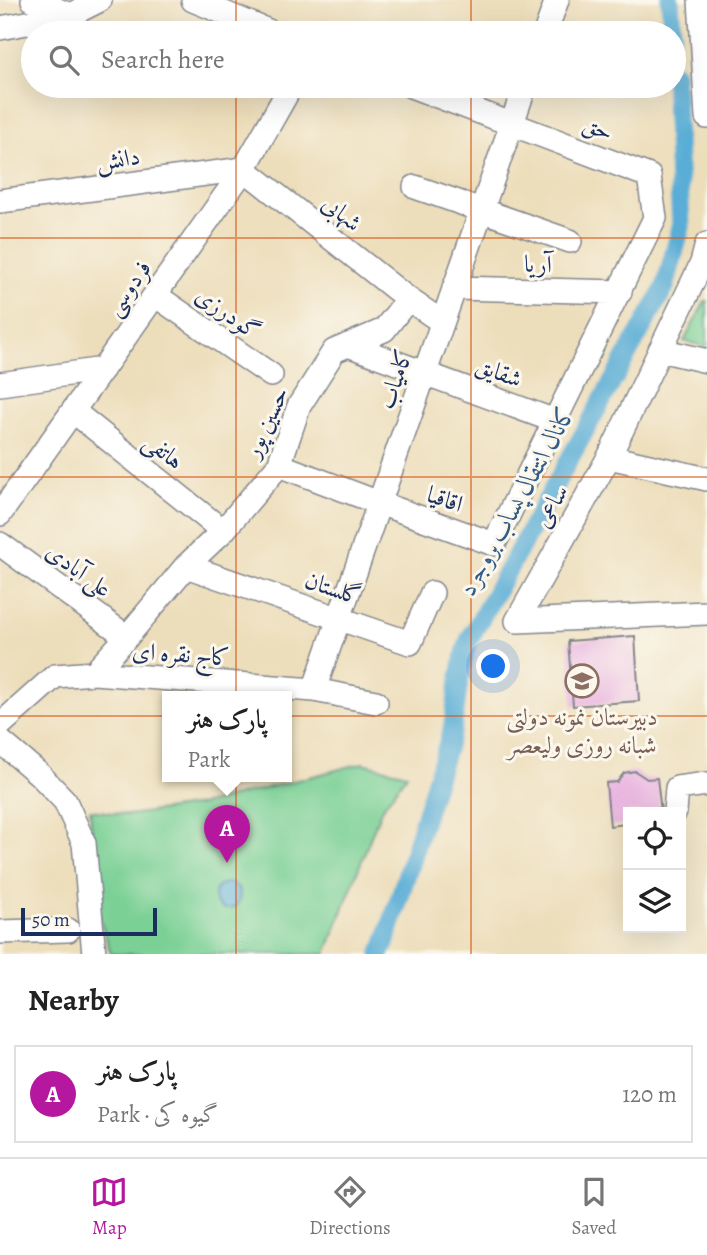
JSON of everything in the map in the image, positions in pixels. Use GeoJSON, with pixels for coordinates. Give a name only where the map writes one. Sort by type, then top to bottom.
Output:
{"type":"FeatureCollection","features":[{"type":"Feature","properties":{"kind":"street"},"geometry":{"type":"LineString","coordinates":[[33,0],[70,15]]}},
{"type":"Feature","properties":{"kind":"street"},"geometry":{"type":"LineString","coordinates":[[38,21],[70,15],[100,0]]}},
{"type":"Feature","properties":{"kind":"street"},"geometry":{"type":"LineString","coordinates":[[193,0],[244,21]]}},
{"type":"Feature","properties":{"kind":"street"},"geometry":{"type":"LineString","coordinates":[[700,0],[707,117]]}},
{"type":"Feature","properties":{"kind":"street"},"geometry":{"type":"LineString","coordinates":[[547,21],[549,3]]}},
{"type":"Feature","properties":{"kind":"street"},"geometry":{"type":"LineString","coordinates":[[0,28],[21,24]]}},
{"type":"Feature","properties":{"kind":"street","name":"فردوسی"},"geometry":{"type":"LineString","coordinates":[[0,514],[244,169],[284,98]]}},
{"type":"Feature","properties":{"kind":"street","name":"حق"},"geometry":{"type":"LineString","coordinates":[[444,98],[649,176],[655,218],[620,292]]}},
{"type":"Feature","properties":{"kind":"street","name":"کامیاب"},"geometry":{"type":"LineString","coordinates":[[314,690],[521,98]]}},
{"type":"Feature","properties":{"kind":"street","name":"دانش"},"geometry":{"type":"LineString","coordinates":[[0,201],[244,169]]}},
{"type":"Feature","properties":{"kind":"street","name":"شهابی"},"geometry":{"type":"LineString","coordinates":[[244,169],[408,299]]}},
{"type":"Feature","properties":{"kind":"street"},"geometry":{"type":"LineString","coordinates":[[415,187],[570,241]]}},
{"type":"Feature","properties":{"kind":"street","name":"ساعی"},"geometry":{"type":"LineString","coordinates":[[707,244],[698,289],[660,349],[609,457],[517,621],[707,613]]}},
{"type":"Feature","properties":{"kind":"street","name":"آریا"},"geometry":{"type":"LineString","coordinates":[[454,288],[620,292]]}},
{"type":"Feature","properties":{"kind":"street"},"geometry":{"type":"LineString","coordinates":[[555,422],[620,292]]}},
{"type":"Feature","properties":{"kind":"street","name":"گودرزی"},"geometry":{"type":"LineString","coordinates":[[155,295],[271,375]]}},
{"type":"Feature","properties":{"kind":"street"},"geometry":{"type":"LineString","coordinates":[[408,299],[442,322]]}},
{"type":"Feature","properties":{"kind":"street","name":"حسین پور"},"geometry":{"type":"LineString","coordinates":[[94,673],[186,566],[223,531],[279,466],[299,406],[334,351],[384,330],[408,299]]}},
{"type":"Feature","properties":{"kind":"street","name":"شقایق"},"geometry":{"type":"LineString","coordinates":[[348,345],[555,422]]}},
{"type":"Feature","properties":{"kind":"street"},"geometry":{"type":"LineString","coordinates":[[660,349],[707,361]]}},
{"type":"Feature","properties":{"kind":"street"},"geometry":{"type":"LineString","coordinates":[[0,384],[103,369]]}},
{"type":"Feature","properties":{"kind":"street","name":"هاتفی"},"geometry":{"type":"LineString","coordinates":[[73,411],[223,531]]}},
{"type":"Feature","properties":{"kind":"street","name":"اقاقیا"},"geometry":{"type":"LineString","coordinates":[[279,466],[494,544],[555,422]]}},
{"type":"Feature","properties":{"kind":"street"},"geometry":{"type":"LineString","coordinates":[[609,457],[707,479]]}},
{"type":"Feature","properties":{"kind":"street","name":"علی آبادی"},"geometry":{"type":"LineString","coordinates":[[0,544],[127,637]]}},
{"type":"Feature","properties":{"kind":"street","name":"گلستان"},"geometry":{"type":"LineString","coordinates":[[186,566],[410,643],[432,593]]}},
{"type":"Feature","properties":{"kind":"street","name":"کاج نقره ای"},"geometry":{"type":"LineString","coordinates":[[0,726],[55,676],[94,673],[314,690],[376,702]]}},
{"type":"Feature","properties":{"kind":"street"},"geometry":{"type":"LineString","coordinates":[[0,741],[39,774],[65,801],[84,843],[94,954]]}},
{"type":"Feature","properties":{"kind":"street"},"geometry":{"type":"LineString","coordinates":[[675,807],[677,788],[707,784]]}},
{"type":"Feature","properties":{"kind":"street"},"geometry":{"type":"LineString","coordinates":[[0,932],[68,930]]}},
{"type":"Feature","properties":{"kind":"green space"},"geometry":{"type":"Polygon","coordinates":[[[707,301],[707,347],[684,341],[707,301]]]}},
{"type":"Feature","properties":{"kind":"green space"},"geometry":{"type":"Polygon","coordinates":[[[363,763],[407,774],[381,810],[326,954],[111,954],[98,912],[90,810],[128,815],[201,805],[363,763]]]}},
{"type":"Feature","properties":{"kind":"water"},"geometry":{"type":"Polygon","coordinates":[[[227,883],[236,887],[240,896],[236,905],[227,909],[218,905],[214,896],[218,887],[227,883]]]}},
{"type":"Feature","properties":{"kind":"building"},"geometry":{"type":"Polygon","coordinates":[[[635,636],[639,701],[573,706],[568,641],[635,636]]]}},
{"type":"Feature","properties":{"kind":"building"},"geometry":{"type":"Polygon","coordinates":[[[635,771],[647,779],[657,778],[660,807],[623,807],[623,824],[610,826],[606,783],[617,782],[624,773],[635,771]]]}},
{"type":"Feature","properties":{"kind":"waterway","name":"کانال انتقال پساب بروجرد"},"geometry":{"type":"LineString","coordinates":[[670,0],[671,21]]}},
{"type":"Feature","properties":{"kind":"waterway","name":"کانال انتقال پساب بروجرد"},"geometry":{"type":"LineString","coordinates":[[380,954],[452,730],[469,640],[665,287],[681,227],[675,98]]}},
{"type":"Feature","properties":{"kind":"place","name":"دبیرستان نمونه دولتی شبانه روزی ولیعصر"},"geometry":{"type":"Point","coordinates":[582,681]}},
{"type":"Feature","properties":{"kind":"place","name":"پارک هنر"},"geometry":{"type":"Point","coordinates":[227,863]}}]}
